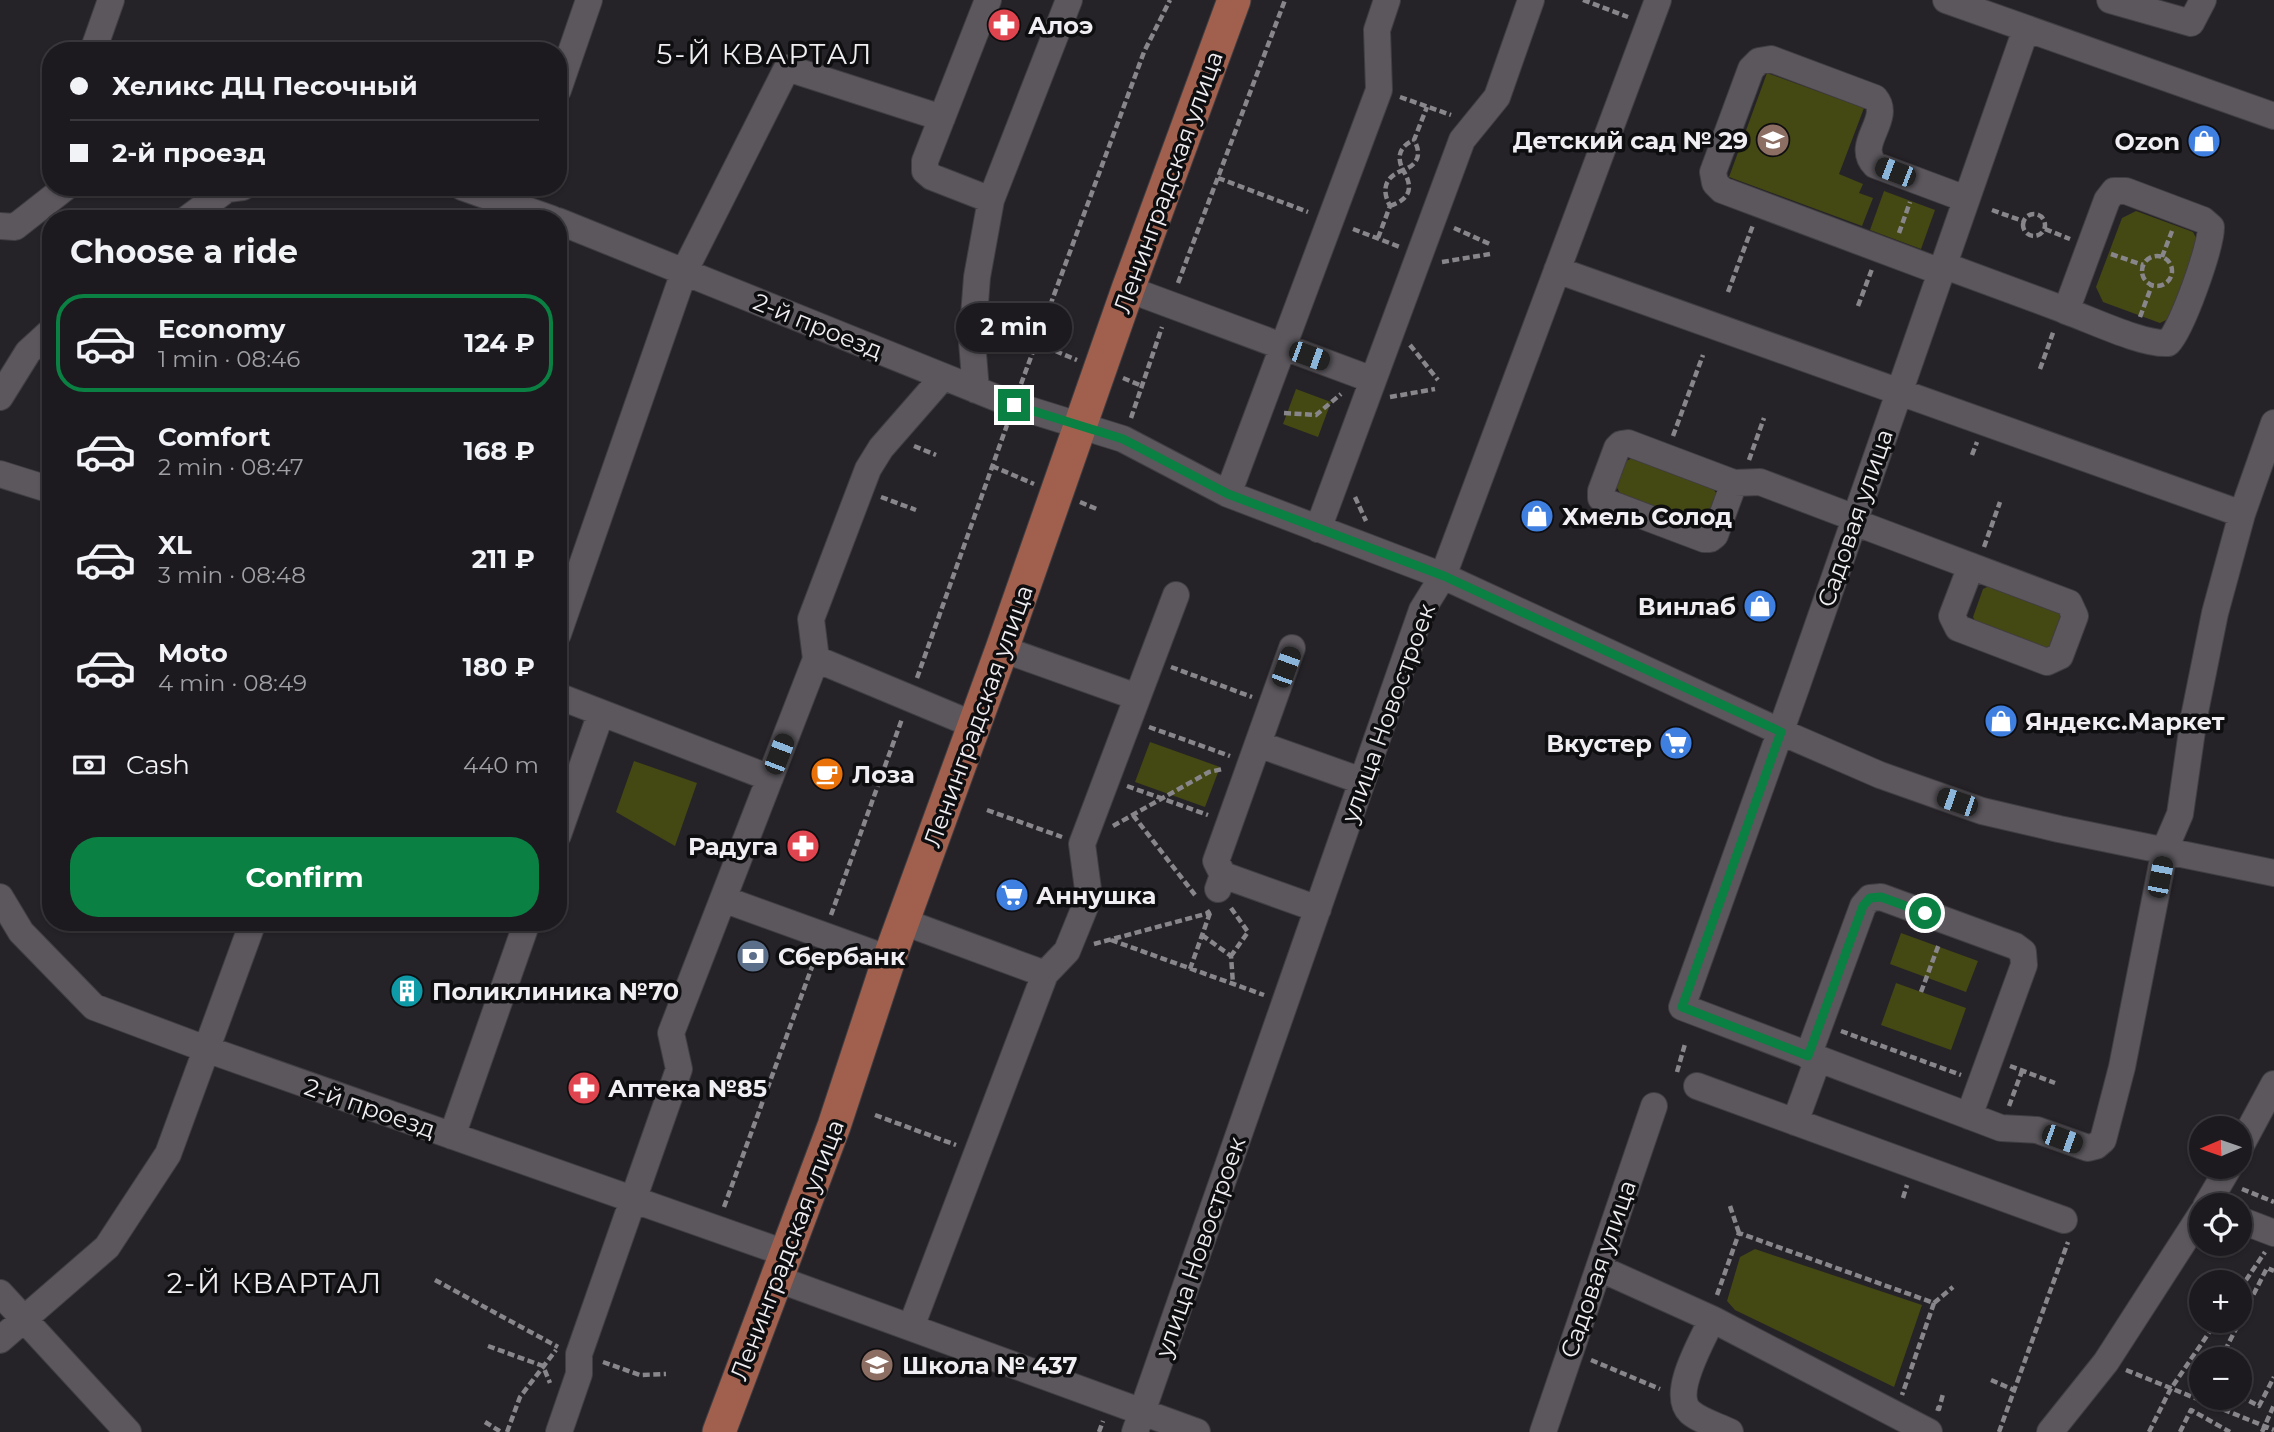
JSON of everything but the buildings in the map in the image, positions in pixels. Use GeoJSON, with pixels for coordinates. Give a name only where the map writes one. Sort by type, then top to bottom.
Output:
{"type":"FeatureCollection","features":[{"type":"Feature","properties":{"kind":"main road","name":"Ленинградская улица"},"geometry":{"type":"LineString","coordinates":[[719,1432],[834,1126],[889,960],[1234,0]]}},
{"type":"Feature","properties":{"kind":"street"},"geometry":{"type":"LineString","coordinates":[[96,42],[111,0]]}},
{"type":"Feature","properties":{"kind":"street"},"geometry":{"type":"LineString","coordinates":[[567,64],[589,0]]}},
{"type":"Feature","properties":{"kind":"street"},"geometry":{"type":"LineString","coordinates":[[988,0],[925,161],[925,170],[932,177],[991,200]]}},
{"type":"Feature","properties":{"kind":"street"},"geometry":{"type":"LineString","coordinates":[[976,390],[972,342],[977,277],[991,200],[1069,0]]}},
{"type":"Feature","properties":{"kind":"street"},"geometry":{"type":"LineString","coordinates":[[1228,494],[1380,90],[1377,30],[1387,0]]}},
{"type":"Feature","properties":{"kind":"street"},"geometry":{"type":"LineString","coordinates":[[1318,529],[1367,386],[1394,325],[1462,140],[1497,97],[1531,0]]}},
{"type":"Feature","properties":{"kind":"street","name":"улица Новостроек"},"geometry":{"type":"LineString","coordinates":[[1139,1422],[1422,610],[1444,576],[1658,0]]}},
{"type":"Feature","properties":{"kind":"street"},"geometry":{"type":"LineString","coordinates":[[1946,0],[2274,116]]}},
{"type":"Feature","properties":{"kind":"street"},"geometry":{"type":"LineString","coordinates":[[2110,0],[2191,23],[2203,0]]}},
{"type":"Feature","properties":{"kind":"street","name":"Садовая улица"},"geometry":{"type":"LineString","coordinates":[[1813,1058],[1682,1007],[1781,732],[2026,29]]}},
{"type":"Feature","properties":{"kind":"street"},"geometry":{"type":"LineString","coordinates":[[1966,199],[1875,165],[1868,158],[1867,149],[1881,111],[1880,103],[1875,98],[1771,59],[1759,61],[1751,69],[1713,172],[1715,183],[1722,190],[1760,205],[1885,251],[1942,268],[2157,344],[2168,343],[2175,336],[2211,239],[2211,227],[2203,220],[2126,191],[2114,191],[2107,200],[2064,310]]}},
{"type":"Feature","properties":{"kind":"street"},"geometry":{"type":"LineString","coordinates":[[567,609],[684,272],[787,68],[942,118]]}},
{"type":"Feature","properties":{"kind":"street"},"geometry":{"type":"LineString","coordinates":[[0,226],[15,227],[54,196]]}},
{"type":"Feature","properties":{"kind":"street"},"geometry":{"type":"LineString","coordinates":[[199,210],[218,196]]}},
{"type":"Feature","properties":{"kind":"street"},"geometry":{"type":"LineString","coordinates":[[492,196],[519,204]]}},
{"type":"Feature","properties":{"kind":"street","name":"2-й проезд"},"geometry":{"type":"LineString","coordinates":[[567,225],[1014,405],[1123,439],[1228,494],[1444,576],[1880,775],[1982,811],[2274,873]]}},
{"type":"Feature","properties":{"kind":"street"},"geometry":{"type":"LineString","coordinates":[[1557,270],[2242,514]]}},
{"type":"Feature","properties":{"kind":"street"},"geometry":{"type":"LineString","coordinates":[[1128,289],[1283,347],[1367,386]]}},
{"type":"Feature","properties":{"kind":"street"},"geometry":{"type":"LineString","coordinates":[[0,397],[28,352],[42,339]]}},
{"type":"Feature","properties":{"kind":"street"},"geometry":{"type":"LineString","coordinates":[[559,1432],[579,1374],[569,1350],[633,1200],[679,1069],[671,1033],[816,659],[811,619],[868,469],[881,448],[943,377]]}},
{"type":"Feature","properties":{"kind":"street"},"geometry":{"type":"LineString","coordinates":[[1813,1058],[2001,1128],[2037,1130],[2088,1148],[2096,1146],[2102,1140],[2122,1067],[2165,849],[2180,814],[2196,704],[2215,613],[2242,514],[2274,423]]}},
{"type":"Feature","properties":{"kind":"street"},"geometry":{"type":"LineString","coordinates":[[1737,483],[1715,534],[1704,540],[1601,498],[1605,480],[1621,443],[1628,443],[1737,483],[1760,482],[2069,603],[2075,616],[2060,656],[2047,662],[1958,628],[1952,616],[1974,567]]}},
{"type":"Feature","properties":{"kind":"street"},"geometry":{"type":"LineString","coordinates":[[0,474],[42,487]]}},
{"type":"Feature","properties":{"kind":"street"},"geometry":{"type":"LineString","coordinates":[[911,1327],[1045,974],[1067,951],[1089,897],[1082,844],[1175,595]]}},
{"type":"Feature","properties":{"kind":"street"},"geometry":{"type":"LineString","coordinates":[[1292,648],[1216,861],[1217,893],[1318,909]]}},
{"type":"Feature","properties":{"kind":"street"},"geometry":{"type":"LineString","coordinates":[[1002,649],[1133,708]]}},
{"type":"Feature","properties":{"kind":"street"},"geometry":{"type":"LineString","coordinates":[[816,659],[974,725]]}},
{"type":"Feature","properties":{"kind":"street"},"geometry":{"type":"LineString","coordinates":[[567,700],[770,778]]}},
{"type":"Feature","properties":{"kind":"street"},"geometry":{"type":"LineString","coordinates":[[567,809],[601,713]]}},
{"type":"Feature","properties":{"kind":"street"},"geometry":{"type":"LineString","coordinates":[[1255,754],[1362,781]]}},
{"type":"Feature","properties":{"kind":"street","name":"2-й проезд"},"geometry":{"type":"LineString","coordinates":[[0,897],[21,932],[94,1007],[633,1200],[911,1327],[1139,1422],[1196,1432]]}},
{"type":"Feature","properties":{"kind":"street"},"geometry":{"type":"LineString","coordinates":[[1795,1122],[1820,1024],[1863,906],[1870,898],[1881,897],[2015,946],[2024,952],[2024,964],[1969,1116]]}},
{"type":"Feature","properties":{"kind":"street"},"geometry":{"type":"LineString","coordinates":[[723,899],[889,960]]}},
{"type":"Feature","properties":{"kind":"street"},"geometry":{"type":"LineString","coordinates":[[904,922],[1045,974]]}},
{"type":"Feature","properties":{"kind":"street"},"geometry":{"type":"LineString","coordinates":[[0,1340],[107,1247],[168,1154],[250,931]]}},
{"type":"Feature","properties":{"kind":"street"},"geometry":{"type":"LineString","coordinates":[[452,1136],[524,931]]}},
{"type":"Feature","properties":{"kind":"street"},"geometry":{"type":"LineString","coordinates":[[2252,1125],[2274,1084]]}},
{"type":"Feature","properties":{"kind":"street"},"geometry":{"type":"LineString","coordinates":[[1697,1086],[1795,1122],[2060,1228]]}},
{"type":"Feature","properties":{"kind":"street","name":"Садовая улица"},"geometry":{"type":"LineString","coordinates":[[1543,1432],[1586,1358],[1599,1268],[1654,1106]]}},
{"type":"Feature","properties":{"kind":"street"},"geometry":{"type":"LineString","coordinates":[[2252,1228],[2272,1240]]}},
{"type":"Feature","properties":{"kind":"street"},"geometry":{"type":"LineString","coordinates":[[2050,1432],[2106,1362],[2189,1233]]}},
{"type":"Feature","properties":{"kind":"street"},"geometry":{"type":"LineString","coordinates":[[1599,1268],[1713,1312],[1767,1360],[1929,1432]]}},
{"type":"Feature","properties":{"kind":"street"},"geometry":{"type":"LineString","coordinates":[[0,1293],[128,1432]]}},
{"type":"Feature","properties":{"kind":"street"},"geometry":{"type":"LineString","coordinates":[[1713,1312],[1683,1385],[1684,1399],[1689,1411],[1730,1432]]}},
{"type":"Feature","properties":{"kind":"path"},"geometry":{"type":"LineString","coordinates":[[723,1210],[1036,343],[1144,52],[1170,0]]}},
{"type":"Feature","properties":{"kind":"path"},"geometry":{"type":"LineString","coordinates":[[1128,425],[1170,304],[1284,0]]}},
{"type":"Feature","properties":{"kind":"path"},"geometry":{"type":"LineString","coordinates":[[1583,0],[1607,9]]}},
{"type":"Feature","properties":{"kind":"path"},"geometry":{"type":"LineString","coordinates":[[1380,90],[1475,124]]}},
{"type":"Feature","properties":{"kind":"path"},"geometry":{"type":"LineString","coordinates":[[1390,206],[1401,202],[1408,192],[1409,180],[1399,161],[1400,152],[1405,144],[1414,140],[1427,107]]}},
{"type":"Feature","properties":{"kind":"path"},"geometry":{"type":"LineString","coordinates":[[1378,238],[1390,206],[1385,195],[1385,184],[1392,174],[1412,167],[1418,159],[1419,149],[1414,140]]}},
{"type":"Feature","properties":{"kind":"path"},"geometry":{"type":"LineString","coordinates":[[1217,178],[1378,238],[1418,260],[1490,254]]}},
{"type":"Feature","properties":{"kind":"path"},"geometry":{"type":"LineString","coordinates":[[1858,306],[1918,181]]}},
{"type":"Feature","properties":{"kind":"path"},"geometry":{"type":"LineString","coordinates":[[1728,292],[1760,205]]}},
{"type":"Feature","properties":{"kind":"path"},"geometry":{"type":"LineString","coordinates":[[1992,210],[2023,221]]}},
{"type":"Feature","properties":{"kind":"path"},"geometry":{"type":"LineString","coordinates":[[2032,214],[2038,214],[2045,223],[2045,229],[2041,234],[2030,236],[2023,227],[2023,221],[2032,214]]}},
{"type":"Feature","properties":{"kind":"path"},"geometry":{"type":"LineString","coordinates":[[1433,218],[1492,245]]}},
{"type":"Feature","properties":{"kind":"path"},"geometry":{"type":"LineString","coordinates":[[2154,256],[2162,257],[2169,261],[2171,276],[2167,282],[2152,285],[2145,280],[2143,265],[2147,259],[2154,256]]}},
{"type":"Feature","properties":{"kind":"path"},"geometry":{"type":"LineString","coordinates":[[2133,336],[2152,285]]}},
{"type":"Feature","properties":{"kind":"path"},"geometry":{"type":"LineString","coordinates":[[2040,369],[2064,310]]}},
{"type":"Feature","properties":{"kind":"path"},"geometry":{"type":"LineString","coordinates":[[1394,325],[1438,380]]}},
{"type":"Feature","properties":{"kind":"path"},"geometry":{"type":"LineString","coordinates":[[1036,343],[1078,361]]}},
{"type":"Feature","properties":{"kind":"path"},"geometry":{"type":"LineString","coordinates":[[1665,457],[1703,355]]}},
{"type":"Feature","properties":{"kind":"path"},"geometry":{"type":"LineString","coordinates":[[1259,412],[1317,415],[1367,386],[1435,389]]}},
{"type":"Feature","properties":{"kind":"path"},"geometry":{"type":"LineString","coordinates":[[1737,483],[1764,418]]}},
{"type":"Feature","properties":{"kind":"path"},"geometry":{"type":"LineString","coordinates":[[992,466],[1044,488]]}},
{"type":"Feature","properties":{"kind":"path"},"geometry":{"type":"LineString","coordinates":[[860,489],[916,510]]}},
{"type":"Feature","properties":{"kind":"path"},"geometry":{"type":"LineString","coordinates":[[1974,567],[2000,502]]}},
{"type":"Feature","properties":{"kind":"path"},"geometry":{"type":"LineString","coordinates":[[1151,660],[1272,704]]}},
{"type":"Feature","properties":{"kind":"path"},"geometry":{"type":"LineString","coordinates":[[1133,708],[1255,754]]}},
{"type":"Feature","properties":{"kind":"path"},"geometry":{"type":"LineString","coordinates":[[986,810],[1082,844],[1209,772],[1255,754]]}},
{"type":"Feature","properties":{"kind":"path"},"geometry":{"type":"LineString","coordinates":[[1107,778],[1230,823]]}},
{"type":"Feature","properties":{"kind":"path"},"geometry":{"type":"LineString","coordinates":[[1133,815],[1217,893],[1248,932],[1231,956],[1233,984]]}},
{"type":"Feature","properties":{"kind":"path"},"geometry":{"type":"LineString","coordinates":[[1190,969],[1217,893]]}},
{"type":"Feature","properties":{"kind":"path"},"geometry":{"type":"LineString","coordinates":[[1067,951],[1110,939],[1217,893]]}},
{"type":"Feature","properties":{"kind":"path"},"geometry":{"type":"LineString","coordinates":[[1921,992],[1947,921]]}},
{"type":"Feature","properties":{"kind":"path"},"geometry":{"type":"LineString","coordinates":[[1202,935],[1231,956]]}},
{"type":"Feature","properties":{"kind":"path"},"geometry":{"type":"LineString","coordinates":[[1110,939],[1285,1003]]}},
{"type":"Feature","properties":{"kind":"path"},"geometry":{"type":"LineString","coordinates":[[1820,1024],[1985,1071],[2022,1071],[2055,1083]]}},
{"type":"Feature","properties":{"kind":"path"},"geometry":{"type":"LineString","coordinates":[[2001,1128],[2022,1071]]}},
{"type":"Feature","properties":{"kind":"path"},"geometry":{"type":"LineString","coordinates":[[875,1115],[978,1153]]}},
{"type":"Feature","properties":{"kind":"path"},"geometry":{"type":"LineString","coordinates":[[2236,1180],[2274,1202]]}},
{"type":"Feature","properties":{"kind":"path"},"geometry":{"type":"LineString","coordinates":[[1713,1312],[1738,1234],[1730,1206]]}},
{"type":"Feature","properties":{"kind":"path"},"geometry":{"type":"LineString","coordinates":[[1998,1432],[2068,1242],[2060,1228]]}},
{"type":"Feature","properties":{"kind":"path"},"geometry":{"type":"LineString","coordinates":[[1738,1234],[1934,1303]]}},
{"type":"Feature","properties":{"kind":"path"},"geometry":{"type":"LineString","coordinates":[[2252,1271],[2272,1240]]}},
{"type":"Feature","properties":{"kind":"path"},"geometry":{"type":"LineString","coordinates":[[2252,1297],[2267,1268],[2274,1271]]}},
{"type":"Feature","properties":{"kind":"path"},"geometry":{"type":"LineString","coordinates":[[435,1280],[569,1350],[640,1375],[666,1374]]}},
{"type":"Feature","properties":{"kind":"path"},"geometry":{"type":"LineString","coordinates":[[1896,1416],[1934,1303],[1953,1287]]}},
{"type":"Feature","properties":{"kind":"path"},"geometry":{"type":"LineString","coordinates":[[2149,1432],[2170,1390],[2209,1333]]}},
{"type":"Feature","properties":{"kind":"path"},"geometry":{"type":"LineString","coordinates":[[488,1346],[543,1366]]}},
{"type":"Feature","properties":{"kind":"path"},"geometry":{"type":"LineString","coordinates":[[507,1432],[520,1397],[543,1366],[569,1350]]}},
{"type":"Feature","properties":{"kind":"path"},"geometry":{"type":"LineString","coordinates":[[1586,1358],[1671,1393]]}},
{"type":"Feature","properties":{"kind":"path"},"geometry":{"type":"LineString","coordinates":[[2106,1362],[2263,1429],[2274,1430]]}},
{"type":"Feature","properties":{"kind":"path"},"geometry":{"type":"LineString","coordinates":[[2252,1402],[2259,1406],[2274,1377]]}},
{"type":"Feature","properties":{"kind":"path"},"geometry":{"type":"LineString","coordinates":[[1991,1380],[2014,1390]]}},
{"type":"Feature","properties":{"kind":"path"},"geometry":{"type":"LineString","coordinates":[[2263,1429],[2274,1405]]}},
{"type":"Feature","properties":{"kind":"path"},"geometry":{"type":"LineString","coordinates":[[2180,1432],[2191,1410],[2230,1432]]}},
{"type":"Feature","properties":{"kind":"path"},"geometry":{"type":"LineString","coordinates":[[485,1422],[501,1432]]}},
{"type":"Feature","properties":{"kind":"green space"},"geometry":{"type":"Polygon","coordinates":[[[1767,73],[1864,108],[1839,174],[1863,184],[1859,193],[1873,198],[1862,226],[1729,177],[1767,73]]]}},
{"type":"Feature","properties":{"kind":"green space"},"geometry":{"type":"Polygon","coordinates":[[[1884,191],[1935,210],[1921,249],[1870,230],[1884,191]]]}},
{"type":"Feature","properties":{"kind":"green space"},"geometry":{"type":"Polygon","coordinates":[[[2136,211],[2193,232],[2201,248],[2176,315],[2160,323],[2103,302],[2096,287],[2122,218],[2136,211]]]}},
{"type":"Feature","properties":{"kind":"green space"},"geometry":{"type":"Polygon","coordinates":[[[1296,389],[1331,402],[1318,437],[1283,424],[1296,389]]]}},
{"type":"Feature","properties":{"kind":"green space"},"geometry":{"type":"Polygon","coordinates":[[[1635,457],[1712,486],[1717,495],[1707,521],[1698,525],[1621,495],[1616,486],[1626,461],[1635,457]]]}},
{"type":"Feature","properties":{"kind":"green space"},"geometry":{"type":"Polygon","coordinates":[[[1989,586],[2060,613],[2063,619],[2052,647],[2046,649],[1976,623],[1973,617],[1983,589],[1989,586]]]}},
{"type":"Feature","properties":{"kind":"green space"},"geometry":{"type":"Polygon","coordinates":[[[1150,742],[1220,767],[1205,807],[1135,782],[1150,742]]]}},
{"type":"Feature","properties":{"kind":"green space"},"geometry":{"type":"Polygon","coordinates":[[[634,761],[697,783],[675,846],[616,812],[634,761]]]}},
{"type":"Feature","properties":{"kind":"green space"},"geometry":{"type":"Polygon","coordinates":[[[1901,933],[1978,961],[1966,992],[1890,964],[1901,933]]]}},
{"type":"Feature","properties":{"kind":"green space"},"geometry":{"type":"Polygon","coordinates":[[[1896,983],[1966,1008],[1951,1050],[1881,1025],[1896,983]]]}},
{"type":"Feature","properties":{"kind":"green space"},"geometry":{"type":"Polygon","coordinates":[[[1755,1249],[1922,1305],[1894,1387],[1735,1310],[1727,1301],[1740,1257],[1755,1249]]]}},
{"type":"Feature","properties":{"kind":"place","name":"Алоэ"},"geometry":{"type":"Point","coordinates":[1004,25]}},
{"type":"Feature","properties":{"kind":"place","name":"Детский сад № 29"},"geometry":{"type":"Point","coordinates":[1773,140]}},
{"type":"Feature","properties":{"kind":"place","name":"Ozon"},"geometry":{"type":"Point","coordinates":[2204,141]}},
{"type":"Feature","properties":{"kind":"place","name":"Хмель Солод"},"geometry":{"type":"Point","coordinates":[1537,516]}},
{"type":"Feature","properties":{"kind":"place","name":"Винлаб"},"geometry":{"type":"Point","coordinates":[1760,606]}},
{"type":"Feature","properties":{"kind":"place","name":"Яндекс.Маркет"},"geometry":{"type":"Point","coordinates":[2001,721]}},
{"type":"Feature","properties":{"kind":"place","name":"Вкустер"},"geometry":{"type":"Point","coordinates":[1676,743]}},
{"type":"Feature","properties":{"kind":"place","name":"Лоза"},"geometry":{"type":"Point","coordinates":[827,774]}},
{"type":"Feature","properties":{"kind":"place","name":"Радуга"},"geometry":{"type":"Point","coordinates":[803,846]}},
{"type":"Feature","properties":{"kind":"place","name":"Аннушка"},"geometry":{"type":"Point","coordinates":[1012,895]}},
{"type":"Feature","properties":{"kind":"place","name":"Сбербанк"},"geometry":{"type":"Point","coordinates":[753,956]}},
{"type":"Feature","properties":{"kind":"place","name":"Поликлиника №70"},"geometry":{"type":"Point","coordinates":[407,991]}},
{"type":"Feature","properties":{"kind":"place","name":"Аптека №85"},"geometry":{"type":"Point","coordinates":[584,1088]}},
{"type":"Feature","properties":{"kind":"place","name":"Школа № 437"},"geometry":{"type":"Point","coordinates":[877,1365]}},
{"type":"Feature","properties":{"kind":"district","name":"5-Й КВАРТАЛ"},"geometry":{"type":"Point","coordinates":[765,54]}},
{"type":"Feature","properties":{"kind":"district","name":"2-Й КВАРТАЛ"},"geometry":{"type":"Point","coordinates":[275,1283]}},
{"type":"Feature","properties":{"kind":"route"},"geometry":{"type":"LineString","coordinates":[[1014,405],[1123,439],[1228,494],[1444,576],[1781,732],[1682,1007],[1808,1056],[1863,906],[1870,898],[1881,897],[1925,913]]}}]}
